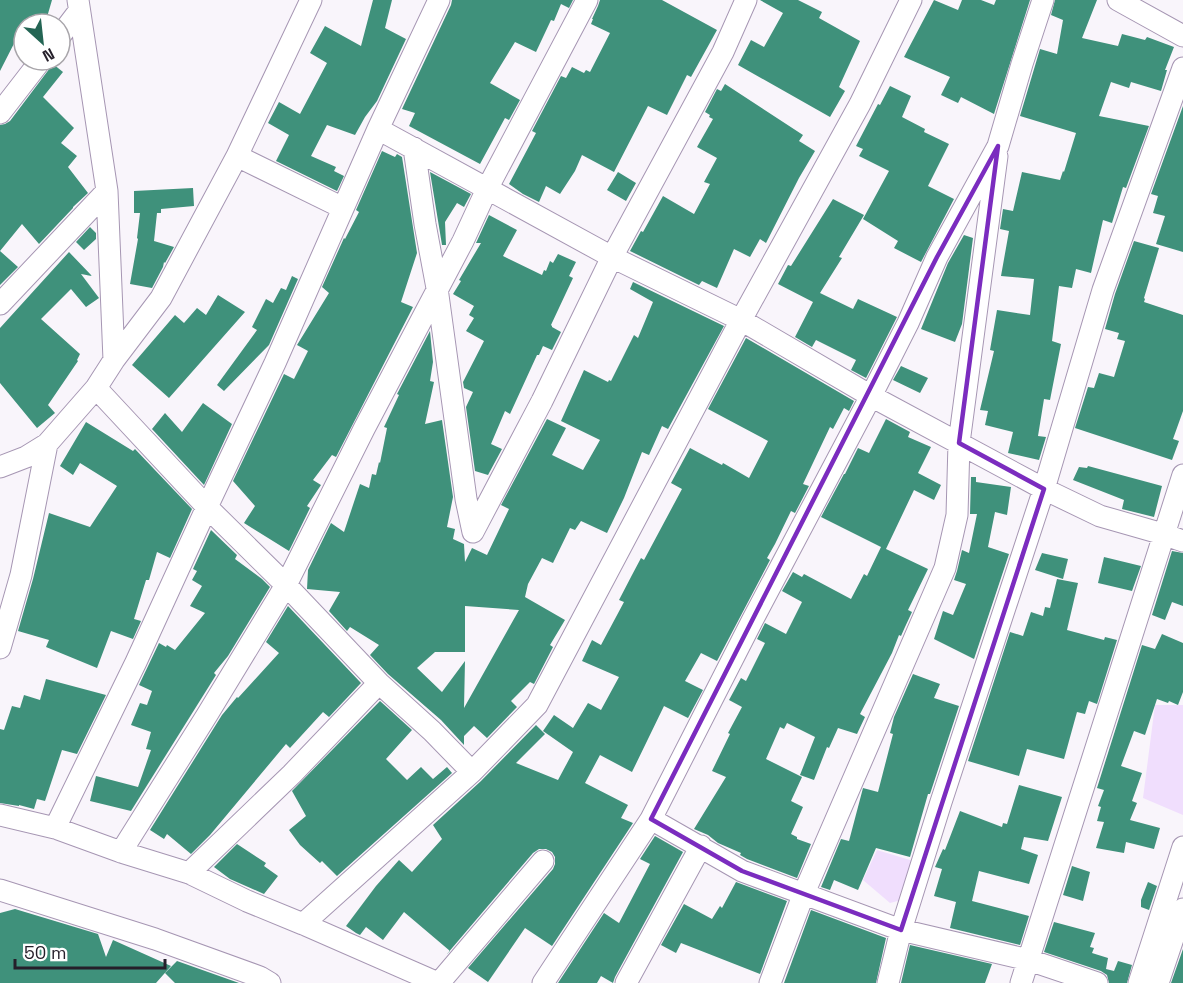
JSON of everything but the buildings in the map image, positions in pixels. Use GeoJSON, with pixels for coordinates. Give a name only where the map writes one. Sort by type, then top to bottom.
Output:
{"type":"FeatureCollection","features":[{"type":"Feature","properties":{"kind":"street"},"geometry":{"type":"LineString","coordinates":[[0,467],[26,457],[47,444],[96,388],[114,360],[161,298],[237,156],[311,0]]}},
{"type":"Feature","properties":{"kind":"street"},"geometry":{"type":"LineString","coordinates":[[55,828],[136,662],[275,363],[378,129],[439,0]]}},
{"type":"Feature","properties":{"kind":"street"},"geometry":{"type":"LineString","coordinates":[[121,852],[286,585],[364,429],[463,242],[487,189],[587,0]]}},
{"type":"Feature","properties":{"kind":"street"},"geometry":{"type":"LineString","coordinates":[[414,148],[437,288],[466,499],[473,532],[542,401],[612,257],[723,52],[746,0]]}},
{"type":"Feature","properties":{"kind":"street"},"geometry":{"type":"LineString","coordinates":[[303,924],[472,772],[537,705],[741,320],[860,104],[911,0]]}},
{"type":"Feature","properties":{"kind":"street"},"geometry":{"type":"LineString","coordinates":[[770,983],[804,893],[945,568],[957,515],[959,443],[990,221],[998,146],[1043,0]]}},
{"type":"Feature","properties":{"kind":"street"},"geometry":{"type":"LineString","coordinates":[[1118,0],[1183,36]]}},
{"type":"Feature","properties":{"kind":"street"},"geometry":{"type":"LineString","coordinates":[[79,5],[107,191],[114,360]]}},
{"type":"Feature","properties":{"kind":"street"},"geometry":{"type":"LineString","coordinates":[[888,983],[901,930],[940,802],[1044,489],[1103,290],[1183,68]]}},
{"type":"Feature","properties":{"kind":"street"},"geometry":{"type":"LineString","coordinates":[[0,113],[32,72]]}},
{"type":"Feature","properties":{"kind":"street"},"geometry":{"type":"LineString","coordinates":[[378,129],[612,257],[741,320],[871,396],[1044,489],[1100,516],[1173,537]]}},
{"type":"Feature","properties":{"kind":"street"},"geometry":{"type":"LineString","coordinates":[[543,983],[651,819],[871,396],[908,323],[937,257],[998,146]]}},
{"type":"Feature","properties":{"kind":"street"},"geometry":{"type":"LineString","coordinates":[[237,156],[343,208]]}},
{"type":"Feature","properties":{"kind":"street"},"geometry":{"type":"LineString","coordinates":[[0,304],[107,191]]}},
{"type":"Feature","properties":{"kind":"street"},"geometry":{"type":"LineString","coordinates":[[96,388],[207,507],[379,682],[472,772]]}},
{"type":"Feature","properties":{"kind":"street"},"geometry":{"type":"LineString","coordinates":[[0,648],[21,575],[47,444]]}},
{"type":"Feature","properties":{"kind":"street"},"geometry":{"type":"LineString","coordinates":[[1021,983],[1173,537],[1183,475]]}},
{"type":"Feature","properties":{"kind":"street"},"geometry":{"type":"LineString","coordinates":[[189,873],[292,774],[379,682]]}},
{"type":"Feature","properties":{"kind":"street"},"geometry":{"type":"LineString","coordinates":[[0,815],[55,828],[189,873],[438,983],[543,861]]}},
{"type":"Feature","properties":{"kind":"street"},"geometry":{"type":"LineString","coordinates":[[651,819],[742,871],[901,930],[1029,960],[1097,983]]}},
{"type":"Feature","properties":{"kind":"street"},"geometry":{"type":"LineString","coordinates":[[626,983],[701,846]]}},
{"type":"Feature","properties":{"kind":"street"},"geometry":{"type":"LineString","coordinates":[[1138,983],[1183,847]]}},
{"type":"Feature","properties":{"kind":"street"},"geometry":{"type":"LineString","coordinates":[[0,890],[155,939],[270,983]]}},
{"type":"Feature","properties":{"kind":"street"},"geometry":{"type":"LineString","coordinates":[[1158,983],[1183,909]]}},
{"type":"Feature","properties":{"kind":"highlighted area"},"geometry":{"type":"Polygon","coordinates":[[[998,146],[959,443],[1044,489],[901,930],[742,871],[651,819],[937,257],[998,146]]]}},
{"type":"Feature","properties":{"kind":"shaded area"},"geometry":{"type":"Polygon","coordinates":[[[1155,705],[1183,705],[1183,815],[1143,798],[1155,705]]]}},
{"type":"Feature","properties":{"kind":"shaded area"},"geometry":{"type":"Polygon","coordinates":[[[877,850],[920,863],[909,898],[890,903],[863,880],[877,850]]]}}]}
